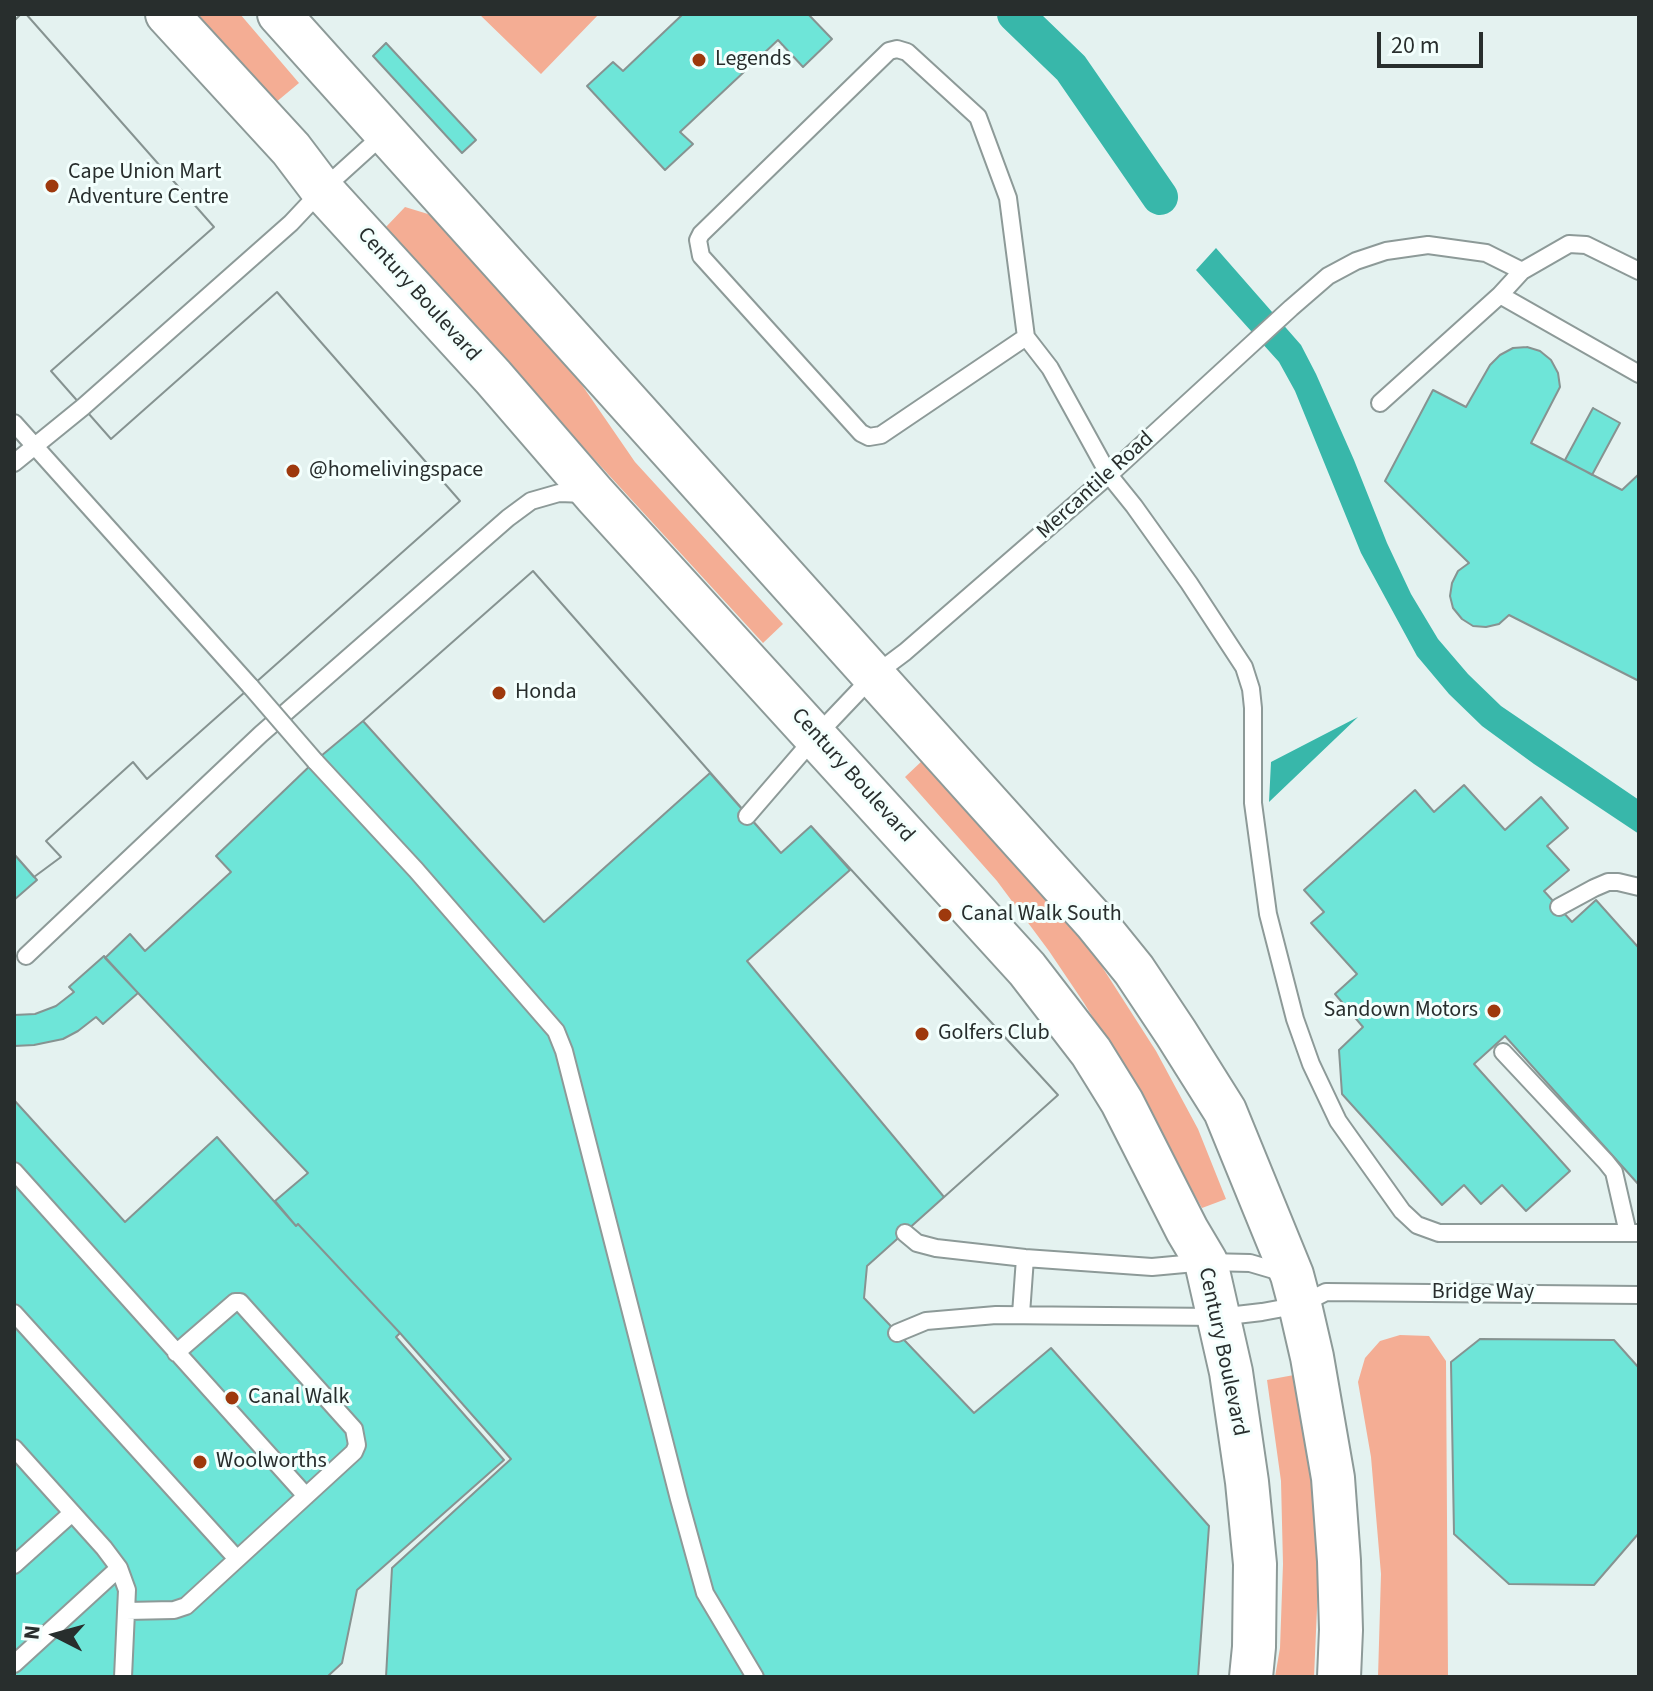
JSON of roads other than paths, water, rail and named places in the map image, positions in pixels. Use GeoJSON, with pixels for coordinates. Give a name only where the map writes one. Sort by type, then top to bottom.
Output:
{"type":"FeatureCollection","features":[{"type":"Feature","properties":{"kind":"main road","name":"Century Boulevard"},"geometry":{"type":"LineString","coordinates":[[167,14],[291,149],[322,190],[493,377],[595,495],[1027,969],[1091,1052],[1122,1102],[1206,1262],[1231,1372],[1255,1564],[1251,1677]]}},
{"type":"Feature","properties":{"kind":"main road"},"geometry":{"type":"LineString","coordinates":[[279,14],[1096,923],[1134,970],[1225,1111],[1306,1291],[1312,1357],[1333,1478],[1339,1561],[1339,1677]]}},
{"type":"Feature","properties":{"kind":"lane"},"geometry":{"type":"LineString","coordinates":[[1026,337],[881,435],[869,437],[861,433],[701,256],[698,240],[889,51],[897,49],[907,52],[978,117],[1008,198],[1026,337],[1050,368],[1109,475],[1189,583],[1244,667],[1253,708],[1253,803],[1268,914],[1295,1019],[1311,1064],[1338,1121],[1402,1211],[1417,1225],[1439,1233],[1633,1233],[1614,1172],[1503,1052]]}},
{"type":"Feature","properties":{"kind":"lane"},"geometry":{"type":"LineString","coordinates":[[14,463],[83,407],[291,223],[385,133]]}},
{"type":"Feature","properties":{"kind":"lane"},"geometry":{"type":"LineString","coordinates":[[1380,403],[1500,295],[1522,271],[1569,244],[1586,245],[1639,271]]}},
{"type":"Feature","properties":{"kind":"lane","name":"Mercantile Road"},"geometry":{"type":"LineString","coordinates":[[747,816],[873,676],[905,652],[1109,475],[1328,276],[1356,261],[1386,251],[1428,245],[1486,253],[1522,271]]}},
{"type":"Feature","properties":{"kind":"lane"},"geometry":{"type":"LineString","coordinates":[[1500,295],[1639,374]]}},
{"type":"Feature","properties":{"kind":"lane"},"geometry":{"type":"LineString","coordinates":[[14,423],[416,870],[556,1031],[564,1051],[705,1593],[755,1677]]}},
{"type":"Feature","properties":{"kind":"lane"},"geometry":{"type":"LineString","coordinates":[[26,956],[261,734],[508,518],[531,501],[559,493],[595,495]]}},
{"type":"Feature","properties":{"kind":"lane"},"geometry":{"type":"LineString","coordinates":[[1559,907],[1608,882],[1639,887]]}},
{"type":"Feature","properties":{"kind":"lane"},"geometry":{"type":"LineString","coordinates":[[14,1171],[306,1496]]}},
{"type":"Feature","properties":{"kind":"lane"},"geometry":{"type":"LineString","coordinates":[[905,1233],[917,1243],[936,1248],[1025,1258],[1152,1267],[1206,1262],[1250,1263],[1306,1291]]}},
{"type":"Feature","properties":{"kind":"lane"},"geometry":{"type":"LineString","coordinates":[[1021,1314],[1025,1258]]}},
{"type":"Feature","properties":{"kind":"lane"},"geometry":{"type":"LineString","coordinates":[[897,1333],[926,1321],[970,1316],[1219,1317],[1262,1312],[1306,1291]]}},
{"type":"Feature","properties":{"kind":"lane","name":"Bridge Way"},"geometry":{"type":"LineString","coordinates":[[1306,1291],[1639,1295]]}},
{"type":"Feature","properties":{"kind":"lane"},"geometry":{"type":"LineString","coordinates":[[126,1611],[174,1610],[186,1606],[354,1452],[357,1445],[354,1429],[242,1304],[235,1302],[176,1353]]}},
{"type":"Feature","properties":{"kind":"lane"},"geometry":{"type":"LineString","coordinates":[[14,1313],[237,1559]]}},
{"type":"Feature","properties":{"kind":"lane"},"geometry":{"type":"LineString","coordinates":[[14,1448],[119,1568],[127,1590],[123,1677]]}},
{"type":"Feature","properties":{"kind":"lane"},"geometry":{"type":"LineString","coordinates":[[14,1565],[72,1513]]}},
{"type":"Feature","properties":{"kind":"lane"},"geometry":{"type":"LineString","coordinates":[[14,1664],[119,1568]]}},
{"type":"Feature","properties":{"kind":"waterway"},"geometry":{"type":"LineString","coordinates":[[1015,14],[1071,68],[1160,197]]}},
{"type":"Feature","properties":{"kind":"place","name":"Legends"},"geometry":{"type":"Point","coordinates":[699,60]}},
{"type":"Feature","properties":{"kind":"place","name":"Cape Union Mart Adventure Centre"},"geometry":{"type":"Point","coordinates":[52,186]}},
{"type":"Feature","properties":{"kind":"place","name":"@homelivingspace"},"geometry":{"type":"Point","coordinates":[293,471]}},
{"type":"Feature","properties":{"kind":"place","name":"Honda"},"geometry":{"type":"Point","coordinates":[499,693]}},
{"type":"Feature","properties":{"kind":"place","name":"Canal Walk South"},"geometry":{"type":"Point","coordinates":[945,915]}},
{"type":"Feature","properties":{"kind":"place","name":"Sandown Motors"},"geometry":{"type":"Point","coordinates":[1494,1011]}},
{"type":"Feature","properties":{"kind":"place","name":"Golfers Club"},"geometry":{"type":"Point","coordinates":[922,1034]}},
{"type":"Feature","properties":{"kind":"place","name":"Canal Walk"},"geometry":{"type":"Point","coordinates":[232,1398]}},
{"type":"Feature","properties":{"kind":"place","name":"Woolworths"},"geometry":{"type":"Point","coordinates":[200,1462]}}]}
